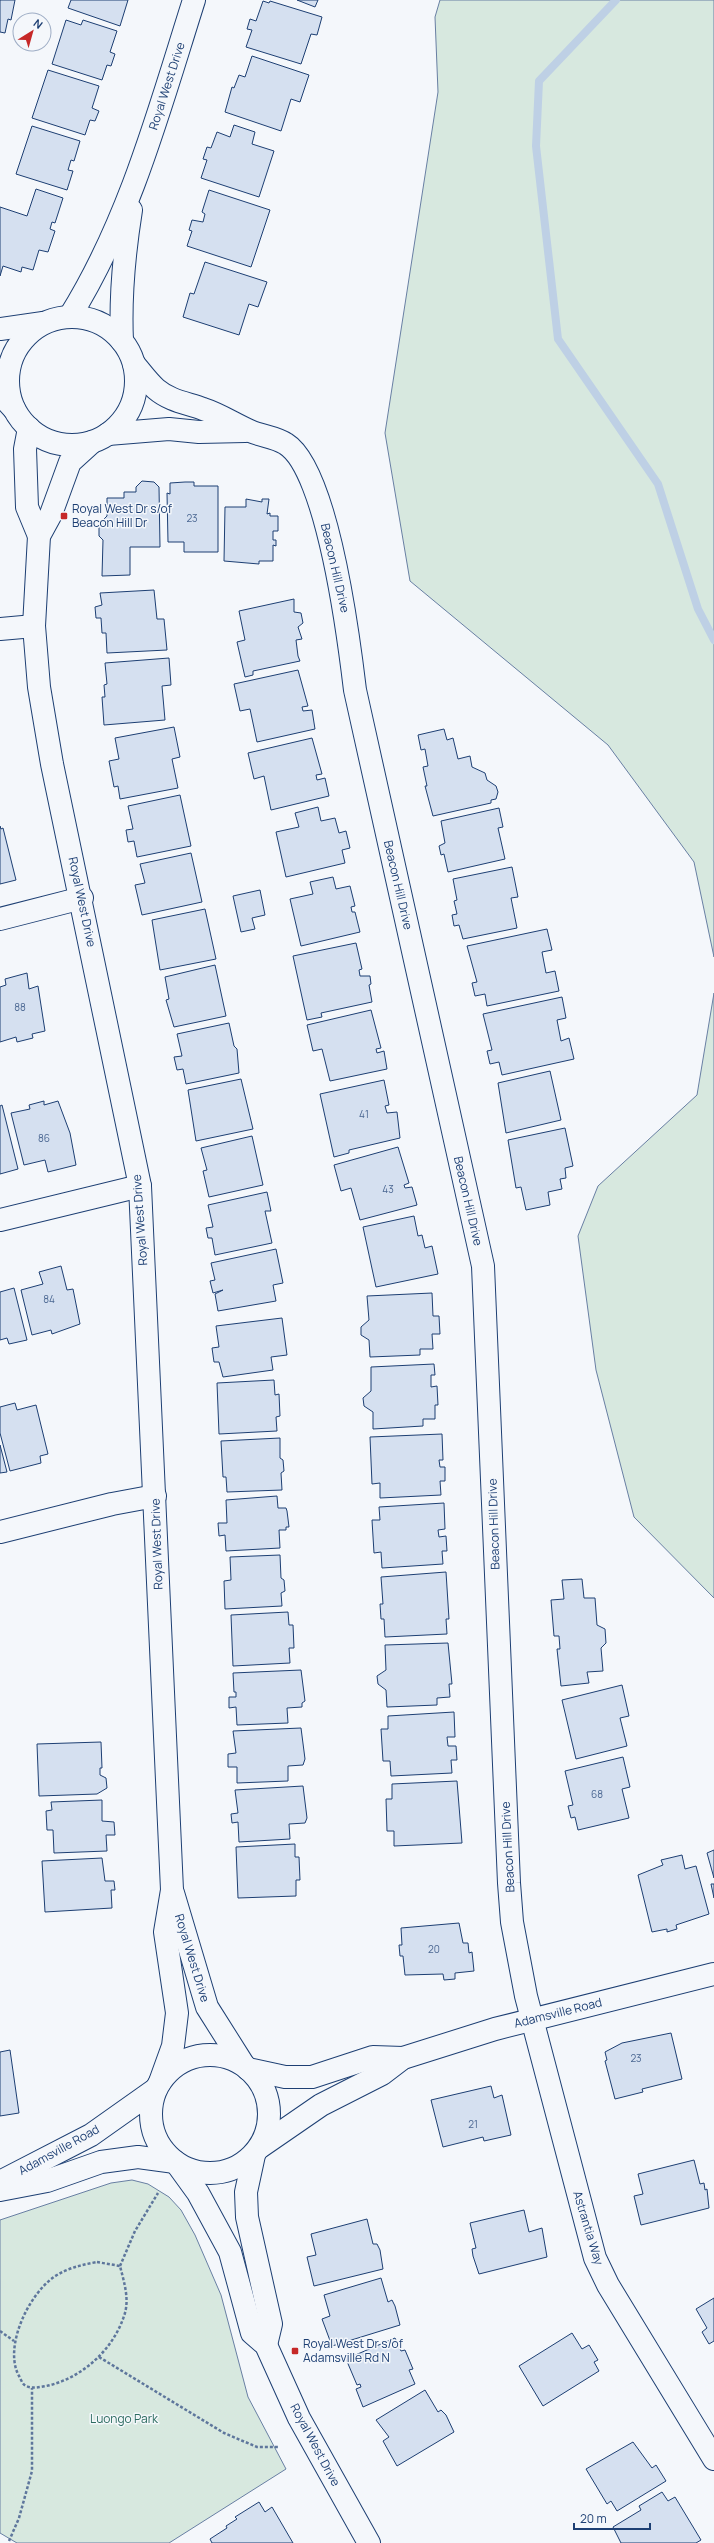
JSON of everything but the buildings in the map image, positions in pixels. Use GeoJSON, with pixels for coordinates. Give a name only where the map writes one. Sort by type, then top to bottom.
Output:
{"type":"FeatureCollection","features":[{"type":"Feature","properties":{"kind":"street","name":"Royal West Drive"},"geometry":{"type":"LineString","coordinates":[[70,316],[90,284],[138,172],[194,0]]}},
{"type":"Feature","properties":{"kind":"street","name":"Royal West Drive"},"geometry":{"type":"LineString","coordinates":[[122,341],[121,308],[124,251],[138,172]]}},
{"type":"Feature","properties":{"kind":"street"},"geometry":{"type":"LineString","coordinates":[[0,329],[43,323],[70,316],[90,319],[107,327],[122,341],[134,364],[136,384],[132,403],[123,420],[100,438],[75,445],[58,444],[43,438],[29,428],[7,401],[8,369],[15,350],[27,334],[43,323]]}},
{"type":"Feature","properties":{"kind":"street","name":"Beacon Hill Drive"},"geometry":{"type":"LineString","coordinates":[[134,364],[156,390],[177,402],[203,409],[250,431],[286,443],[296,451],[306,466],[322,512],[340,584],[348,629],[355,690],[483,1266],[509,1883],[518,1960],[532,2019]]}},
{"type":"Feature","properties":{"kind":"street","name":"Royal West Drive"},"geometry":{"type":"LineString","coordinates":[[29,428],[25,449],[27,507],[39,536]]}},
{"type":"Feature","properties":{"kind":"street","name":"Beacon Hill Drive"},"geometry":{"type":"LineString","coordinates":[[100,438],[169,429],[199,432],[250,431]]}},
{"type":"Feature","properties":{"kind":"street","name":"Royal West Drive"},"geometry":{"type":"LineString","coordinates":[[100,438],[70,462],[51,514],[39,536],[34,626],[39,687],[52,764],[82,898],[140,1186],[172,1890],[165,1932],[177,2013],[173,2046],[158,2085]]}},
{"type":"Feature","properties":{"kind":"street"},"geometry":{"type":"LineString","coordinates":[[0,629],[34,626]]}},
{"type":"Feature","properties":{"kind":"street"},"geometry":{"type":"LineString","coordinates":[[0,919],[82,898]]}},
{"type":"Feature","properties":{"kind":"street"},"geometry":{"type":"LineString","coordinates":[[0,1220],[140,1186]]}},
{"type":"Feature","properties":{"kind":"street"},"geometry":{"type":"LineString","coordinates":[[0,1532],[112,1504],[155,1496]]}},
{"type":"Feature","properties":{"kind":"street","name":"Royal West Drive"},"geometry":{"type":"LineString","coordinates":[[172,1890],[207,2007],[245,2066]]}},
{"type":"Feature","properties":{"kind":"street","name":"Adamsville Road"},"geometry":{"type":"LineString","coordinates":[[257,2151],[321,2105],[382,2074],[403,2058],[495,2028],[714,1974]]}},
{"type":"Feature","properties":{"kind":"street","name":"Astrantia Way"},"geometry":{"type":"LineString","coordinates":[[532,2019],[595,2258],[608,2285],[714,2459]]}},
{"type":"Feature","properties":{"kind":"street"},"geometry":{"type":"LineString","coordinates":[[257,2151],[241,2166],[214,2174],[192,2171],[176,2163],[163,2152],[154,2136],[150,2117],[152,2099],[158,2085],[172,2068],[188,2058],[207,2054],[225,2056],[245,2066],[256,2076],[265,2090],[270,2107],[269,2125],[257,2151],[246,2192],[247,2217],[271,2324],[266,2345]]}},
{"type":"Feature","properties":{"kind":"street","name":"Adamsville Road"},"geometry":{"type":"LineString","coordinates":[[245,2066],[285,2077],[312,2077],[373,2057],[403,2058]]}},
{"type":"Feature","properties":{"kind":"street","name":"Adamsville Road"},"geometry":{"type":"LineString","coordinates":[[0,2182],[91,2135],[158,2085]]}},
{"type":"Feature","properties":{"kind":"street","name":"Adamsville Road"},"geometry":{"type":"LineString","coordinates":[[0,2190],[47,2182],[101,2162],[138,2157],[176,2163]]}},
{"type":"Feature","properties":{"kind":"street","name":"Royal West Drive"},"geometry":{"type":"LineString","coordinates":[[176,2163],[217,2225],[230,2252],[252,2333],[266,2345],[299,2418],[369,2543]]}},
{"type":"Feature","properties":{"kind":"path"},"geometry":{"type":"LineString","coordinates":[[120,2266],[97,2262],[74,2266],[53,2278],[29,2306],[14,2341],[13,2356],[16,2371],[24,2385],[32,2388],[57,2384],[80,2373],[99,2357],[115,2338],[125,2315],[127,2290],[120,2266],[135,2231],[158,2193]]}},
{"type":"Feature","properties":{"kind":"path"},"geometry":{"type":"LineString","coordinates":[[0,2331],[14,2341]]}},
{"type":"Feature","properties":{"kind":"path"},"geometry":{"type":"LineString","coordinates":[[99,2357],[224,2433],[257,2447],[278,2448]]}},
{"type":"Feature","properties":{"kind":"path"},"geometry":{"type":"LineString","coordinates":[[8,2541],[19,2518],[32,2471],[32,2388]]}},
{"type":"Feature","properties":{"kind":"green space"},"geometry":{"type":"Polygon","coordinates":[[[440,0],[714,0],[714,957],[694,862],[608,745],[410,581],[385,433],[438,92],[435,17],[440,0]]]}},
{"type":"Feature","properties":{"kind":"green space"},"geometry":{"type":"Polygon","coordinates":[[[714,993],[714,1598],[634,1517],[596,1370],[578,1236],[598,1186],[697,1095],[714,993]]]}},
{"type":"Feature","properties":{"kind":"green space","name":"Luongo Park"},"geometry":{"type":"Polygon","coordinates":[[[132,2180],[148,2184],[169,2197],[181,2210],[195,2235],[221,2295],[248,2397],[286,2469],[169,2543],[17,2543],[0,2533],[0,2220],[111,2183],[132,2180]]]}},
{"type":"Feature","properties":{"kind":"waterway"},"geometry":{"type":"LineString","coordinates":[[616,0],[539,81],[536,146],[558,339],[658,484],[698,609],[714,640]]}},
{"type":"Feature","properties":{"kind":"place","name":"Royal West Dr s/of Beacon Hill Dr"},"geometry":{"type":"Point","coordinates":[64,516]}},
{"type":"Feature","properties":{"kind":"place","name":"Royal West Dr s/of Adamsville Rd N"},"geometry":{"type":"Point","coordinates":[295,2351]}}]}
